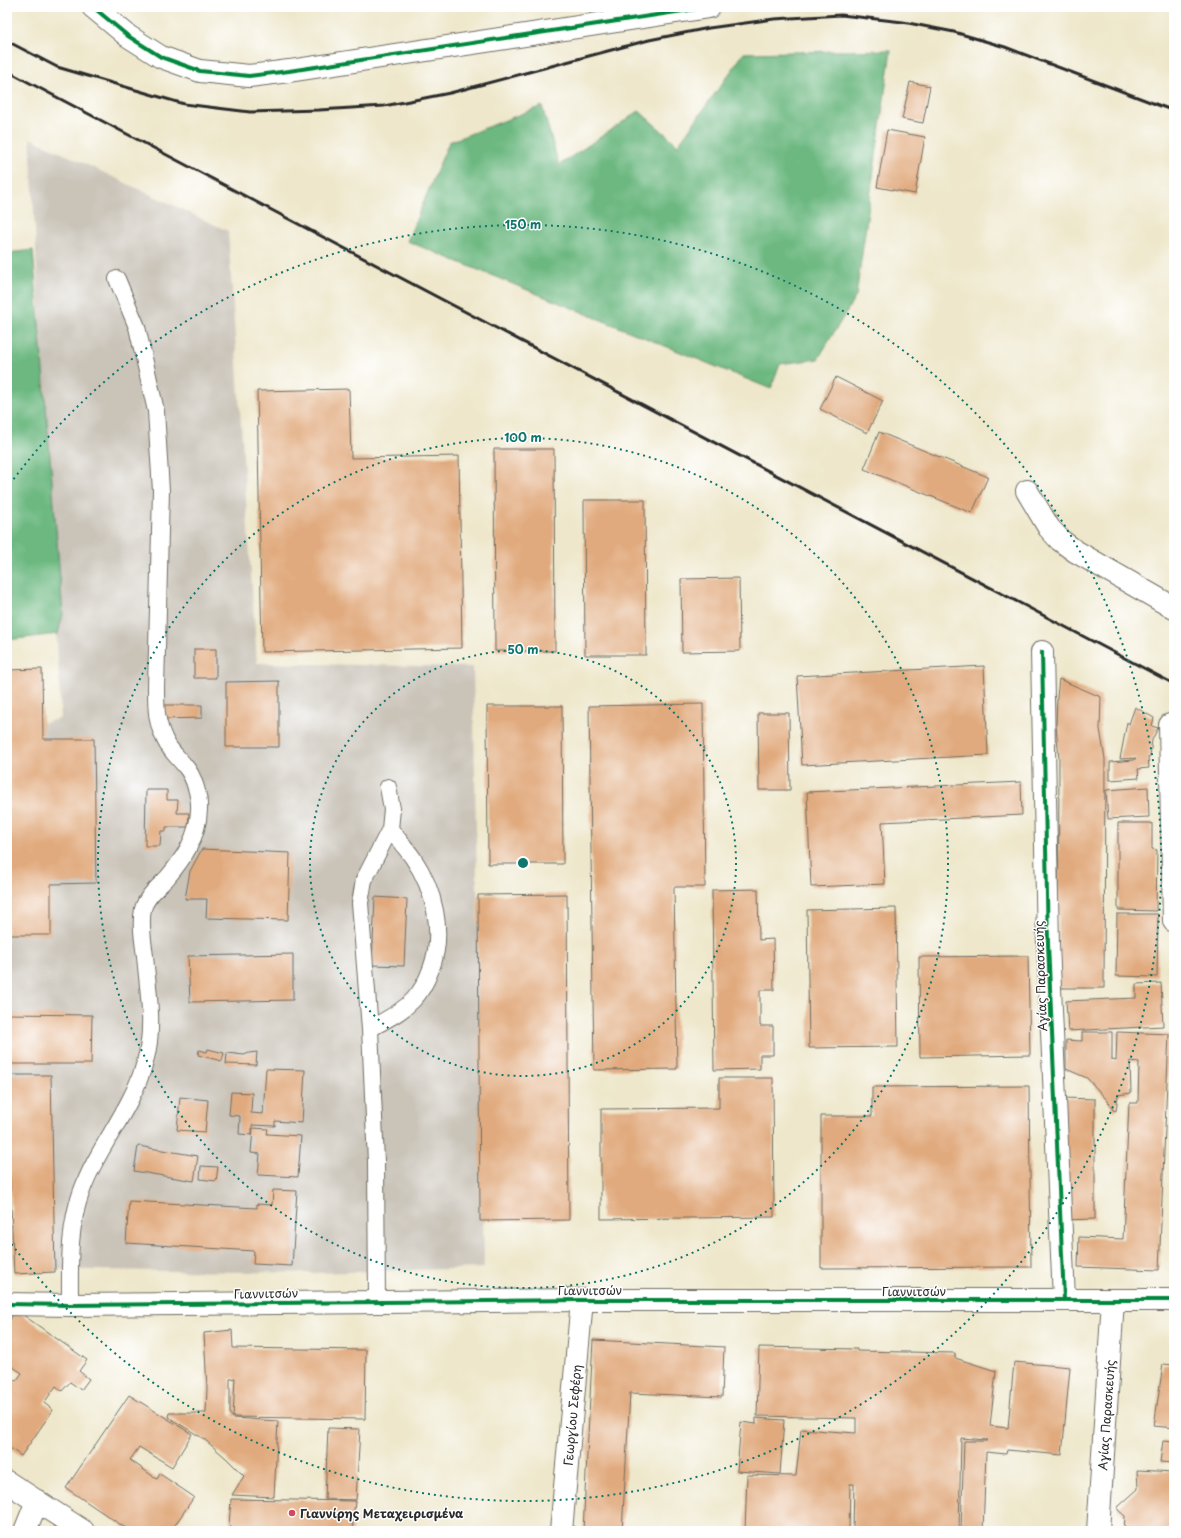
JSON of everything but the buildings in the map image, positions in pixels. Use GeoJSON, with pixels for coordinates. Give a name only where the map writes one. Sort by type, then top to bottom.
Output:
{"type":"FeatureCollection","features":[{"type":"Feature","properties":{"kind":"street"},"geometry":{"type":"LineString","coordinates":[[93,7],[128,36],[161,57],[200,71],[248,76],[290,72],[709,7]]}},
{"type":"Feature","properties":{"kind":"street"},"geometry":{"type":"LineString","coordinates":[[1027,491],[1049,528],[1060,540],[1075,551],[1174,608]]}},
{"type":"Feature","properties":{"kind":"street","name":"Αγίας Παρασκευής"},"geometry":{"type":"LineString","coordinates":[[1042,652],[1048,944],[1064,1299]]}},
{"type":"Feature","properties":{"kind":"street"},"geometry":{"type":"LineString","coordinates":[[1170,725],[1174,921]]}},
{"type":"Feature","properties":{"kind":"street","name":"Γιαννιτσών"},"geometry":{"type":"LineString","coordinates":[[7,1304],[70,1305],[582,1300],[1174,1300]]}},
{"type":"Feature","properties":{"kind":"street","name":"Γεωργίου Σεφέρη"},"geometry":{"type":"LineString","coordinates":[[561,1531],[582,1300]]}},
{"type":"Feature","properties":{"kind":"street","name":"Αγίας Παρασκευής"},"geometry":{"type":"LineString","coordinates":[[1098,1531],[1113,1300]]}},
{"type":"Feature","properties":{"kind":"street"},"geometry":{"type":"LineString","coordinates":[[7,1482],[83,1531]]}},
{"type":"Feature","properties":{"kind":"street"},"geometry":{"type":"LineString","coordinates":[[25,1531],[37,1501]]}},
{"type":"Feature","properties":{"kind":"lane"},"geometry":{"type":"LineString","coordinates":[[70,1305],[70,1243],[74,1214],[81,1192],[95,1162],[125,1112],[137,1088],[146,1062],[150,1035],[150,1010],[143,939],[143,908],[152,894],[168,877],[185,854],[198,824],[199,808],[197,793],[186,767],[171,751],[164,739],[157,719],[156,688],[161,491],[156,411],[138,327],[117,279]]}},
{"type":"Feature","properties":{"kind":"lane"},"geometry":{"type":"LineString","coordinates":[[378,1302],[376,1162],[370,1029],[360,903],[364,880],[390,829],[392,809],[388,787]]}},
{"type":"Feature","properties":{"kind":"lane"},"geometry":{"type":"LineString","coordinates":[[370,1029],[401,1011],[414,1000],[425,985],[434,962],[438,941],[435,908],[426,883],[413,858],[390,829]]}},
{"type":"Feature","properties":{"kind":"shaded area"},"geometry":{"type":"Polygon","coordinates":[[[30,138],[228,231],[257,663],[473,667],[484,1268],[315,1273],[18,1269],[7,958],[7,734],[61,718],[30,138]]]}},
{"type":"Feature","properties":{"kind":"green space"},"geometry":{"type":"Polygon","coordinates":[[[891,50],[856,296],[818,359],[780,364],[771,389],[407,241],[449,142],[542,106],[559,165],[639,111],[678,145],[744,53],[891,50]]]}},
{"type":"Feature","properties":{"kind":"green space"},"geometry":{"type":"Polygon","coordinates":[[[33,250],[63,614],[58,634],[7,640],[7,253],[33,250]]]}},
{"type":"Feature","properties":{"kind":"railway"},"geometry":{"type":"LineString","coordinates":[[7,41],[57,67],[184,104],[250,112],[319,110],[384,106],[450,93],[649,40],[709,28],[774,19],[841,15],[903,22],[954,32],[1005,47],[1174,111]]}},
{"type":"Feature","properties":{"kind":"railway"},"geometry":{"type":"LineString","coordinates":[[7,71],[1174,684]]}},
{"type":"Feature","properties":{"kind":"cycle path"},"geometry":{"type":"LineString","coordinates":[[93,7],[128,36],[161,57],[200,71],[249,76],[709,7]]}},
{"type":"Feature","properties":{"kind":"cycle path"},"geometry":{"type":"LineString","coordinates":[[1042,652],[1048,944],[1064,1299]]}},
{"type":"Feature","properties":{"kind":"cycle path"},"geometry":{"type":"LineString","coordinates":[[7,1304],[70,1305],[582,1300],[1174,1300]]}},
{"type":"Feature","properties":{"kind":"place","name":"Γιαννίρης Μεταχειρισμένα"},"geometry":{"type":"Point","coordinates":[292,1513]}}]}
